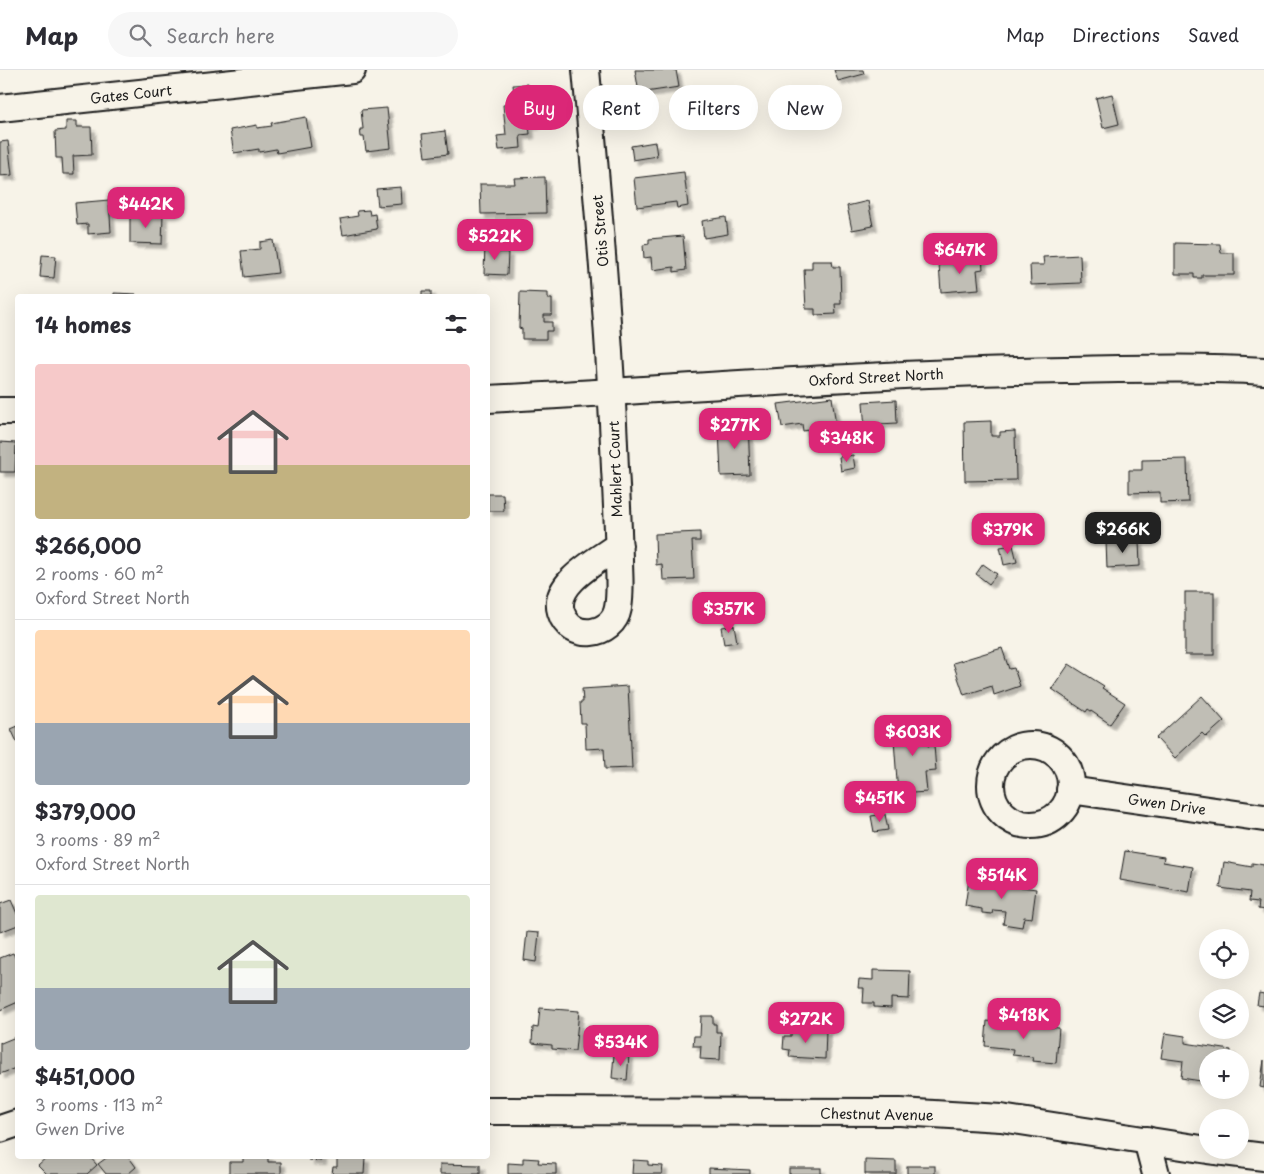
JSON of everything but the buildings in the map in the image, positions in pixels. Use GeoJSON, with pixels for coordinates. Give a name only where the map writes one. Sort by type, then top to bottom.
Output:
{"type":"FeatureCollection","features":[{"type":"Feature","properties":{"kind":"street","name":"Gates Court"},"geometry":{"type":"LineString","coordinates":[[0,108],[352,70]]}},
{"type":"Feature","properties":{"kind":"street","name":"Otis Street"},"geometry":{"type":"LineString","coordinates":[[586,70],[604,266],[612,393]]}},
{"type":"Feature","properties":{"kind":"street","name":"Oxford Street North"},"geometry":{"type":"LineString","coordinates":[[490,399],[974,372],[1229,369],[1264,372]]}},
{"type":"Feature","properties":{"kind":"street","name":"Mahlert Court"},"geometry":{"type":"LineString","coordinates":[[612,393],[618,546]]}},
{"type":"Feature","properties":{"kind":"street"},"geometry":{"type":"LineString","coordinates":[[0,411],[15,411]]}},
{"type":"Feature","properties":{"kind":"street","name":"Gwen Drive"},"geometry":{"type":"LineString","coordinates":[[1070,790],[1264,818]]}},
{"type":"Feature","properties":{"kind":"street","name":"Chestnut Avenue"},"geometry":{"type":"LineString","coordinates":[[490,1111],[900,1112],[1001,1118],[1264,1157]]}},
{"type":"Feature","properties":{"kind":"street"},"geometry":{"type":"LineString","coordinates":[[0,1129],[15,1124]]}},
{"type":"Feature","properties":{"kind":"street"},"geometry":{"type":"LineString","coordinates":[[1147,1140],[1156,1174]]}}]}
